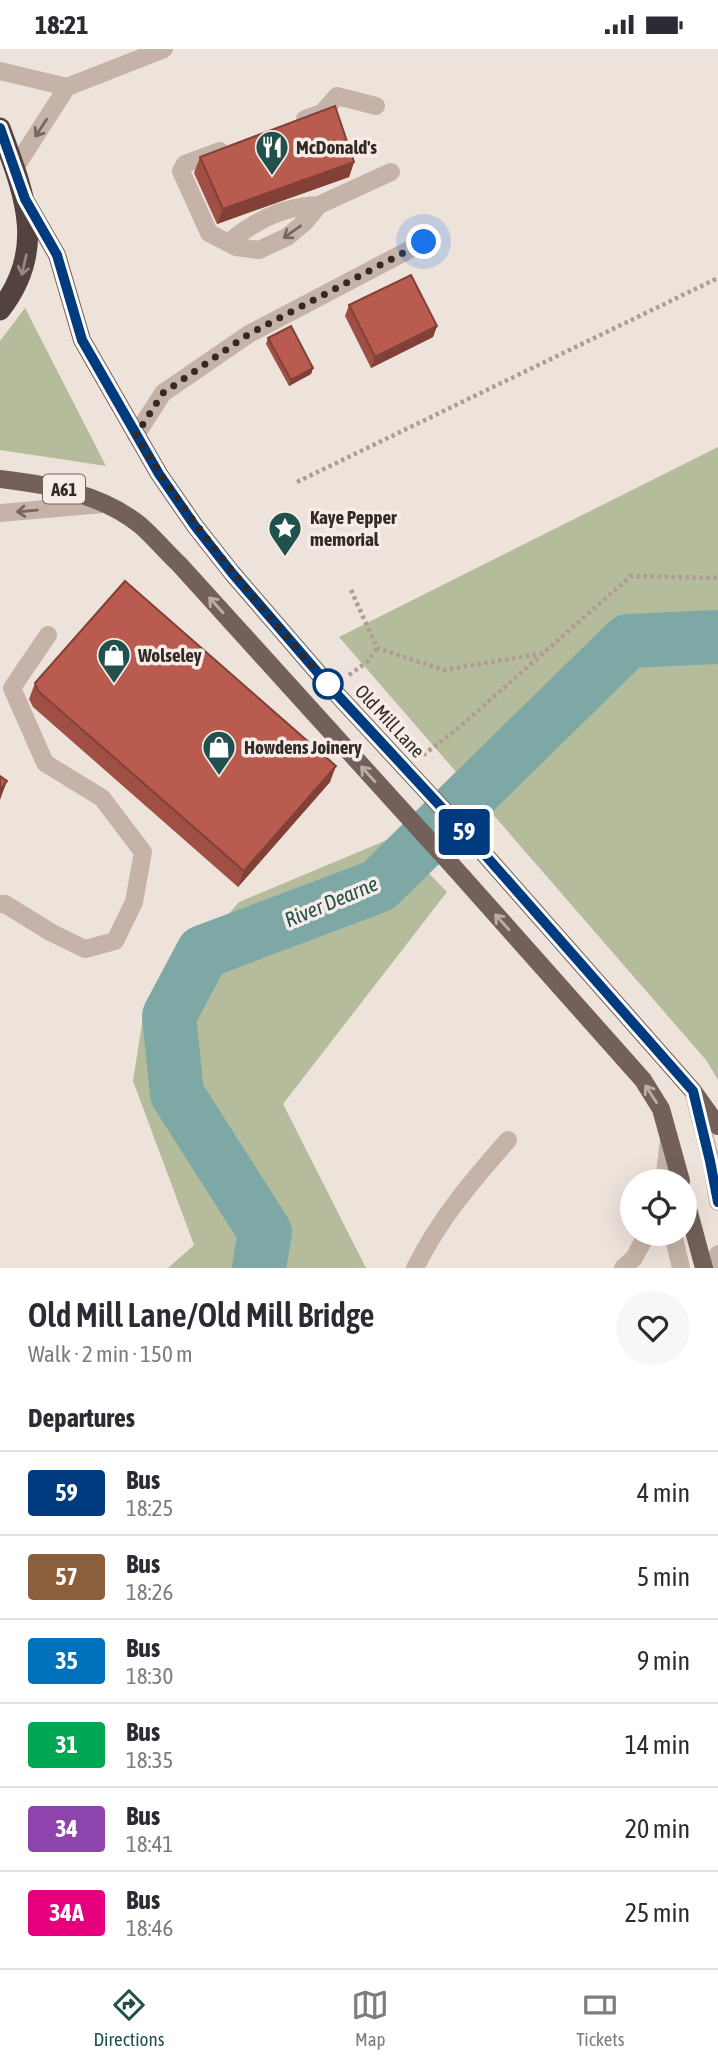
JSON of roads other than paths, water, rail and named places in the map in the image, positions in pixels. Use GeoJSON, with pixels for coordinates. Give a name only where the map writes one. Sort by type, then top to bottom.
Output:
{"type":"FeatureCollection","features":[{"type":"Feature","properties":{"kind":"highway"},"geometry":{"type":"LineString","coordinates":[[0,128],[25,199],[28,245],[25,266],[12,295],[0,310]]}},
{"type":"Feature","properties":{"kind":"main road","name":"Old Mill Lane"},"geometry":{"type":"LineString","coordinates":[[25,199],[57,255],[82,340],[136,435],[195,526],[332,689],[479,848],[693,1091],[718,1126]]}},
{"type":"Feature","properties":{"kind":"main road","name":"A61"},"geometry":{"type":"LineString","coordinates":[[0,479],[48,484],[103,503],[140,526],[179,564],[643,1080],[661,1109],[678,1169]]}},
{"type":"Feature","properties":{"kind":"main road"},"geometry":{"type":"LineString","coordinates":[[697,1242],[704,1268]]}},
{"type":"Feature","properties":{"kind":"street"},"geometry":{"type":"LineString","coordinates":[[0,71],[67,87],[164,49]]}},
{"type":"Feature","properties":{"kind":"street"},"geometry":{"type":"LineString","coordinates":[[15,168],[67,87]]}},
{"type":"Feature","properties":{"kind":"street"},"geometry":{"type":"LineString","coordinates":[[285,127],[322,113],[337,96],[376,106]]}},
{"type":"Feature","properties":{"kind":"street"},"geometry":{"type":"LineString","coordinates":[[235,145],[185,164],[181,171],[209,233],[228,243],[259,250],[287,237],[305,222],[319,205]]}},
{"type":"Feature","properties":{"kind":"street"},"geometry":{"type":"LineString","coordinates":[[228,243],[255,223],[302,206],[319,205],[391,171]]}},
{"type":"Feature","properties":{"kind":"street"},"geometry":{"type":"LineString","coordinates":[[136,435],[163,393],[249,334],[424,242]]}},
{"type":"Feature","properties":{"kind":"street"},"geometry":{"type":"LineString","coordinates":[[0,513],[103,503]]}},
{"type":"Feature","properties":{"kind":"street"},"geometry":{"type":"LineString","coordinates":[[0,904],[5,904],[52,933],[85,949],[116,941],[134,902],[142,852],[102,798],[45,763],[12,688],[48,635]]}},
{"type":"Feature","properties":{"kind":"street"},"geometry":{"type":"LineString","coordinates":[[693,1091],[718,1202]]}},
{"type":"Feature","properties":{"kind":"street"},"geometry":{"type":"LineString","coordinates":[[665,1169],[669,1138]]}},
{"type":"Feature","properties":{"kind":"street"},"geometry":{"type":"LineString","coordinates":[[669,1138],[670,1169]]}},
{"type":"Feature","properties":{"kind":"street"},"geometry":{"type":"LineString","coordinates":[[415,1268],[431,1235],[467,1186],[508,1140]]}},
{"type":"Feature","properties":{"kind":"street"},"geometry":{"type":"LineString","coordinates":[[624,1268],[640,1246]]}},
{"type":"Feature","properties":{"kind":"street"},"geometry":{"type":"LineString","coordinates":[[676,1246],[681,1268]]}},
{"type":"Feature","properties":{"kind":"street"},"geometry":{"type":"LineString","coordinates":[[712,1268],[718,1254]]}},
{"type":"Feature","properties":{"kind":"waterway","name":"River Dearne"},"geometry":{"type":"LineString","coordinates":[[259,1268],[265,1232],[177,1094],[169,1016],[203,952],[378,886],[628,641],[718,637]]}},
{"type":"Feature","properties":{"kind":"place","name":"McDonald's"},"geometry":{"type":"Point","coordinates":[272,177]}},
{"type":"Feature","properties":{"kind":"place","name":"Kaye Pepper memorial"},"geometry":{"type":"Point","coordinates":[285,558]}},
{"type":"Feature","properties":{"kind":"place","name":"Wolseley"},"geometry":{"type":"Point","coordinates":[114,685]}},
{"type":"Feature","properties":{"kind":"place","name":"Howdens Joinery"},"geometry":{"type":"Point","coordinates":[219,777]}}]}
